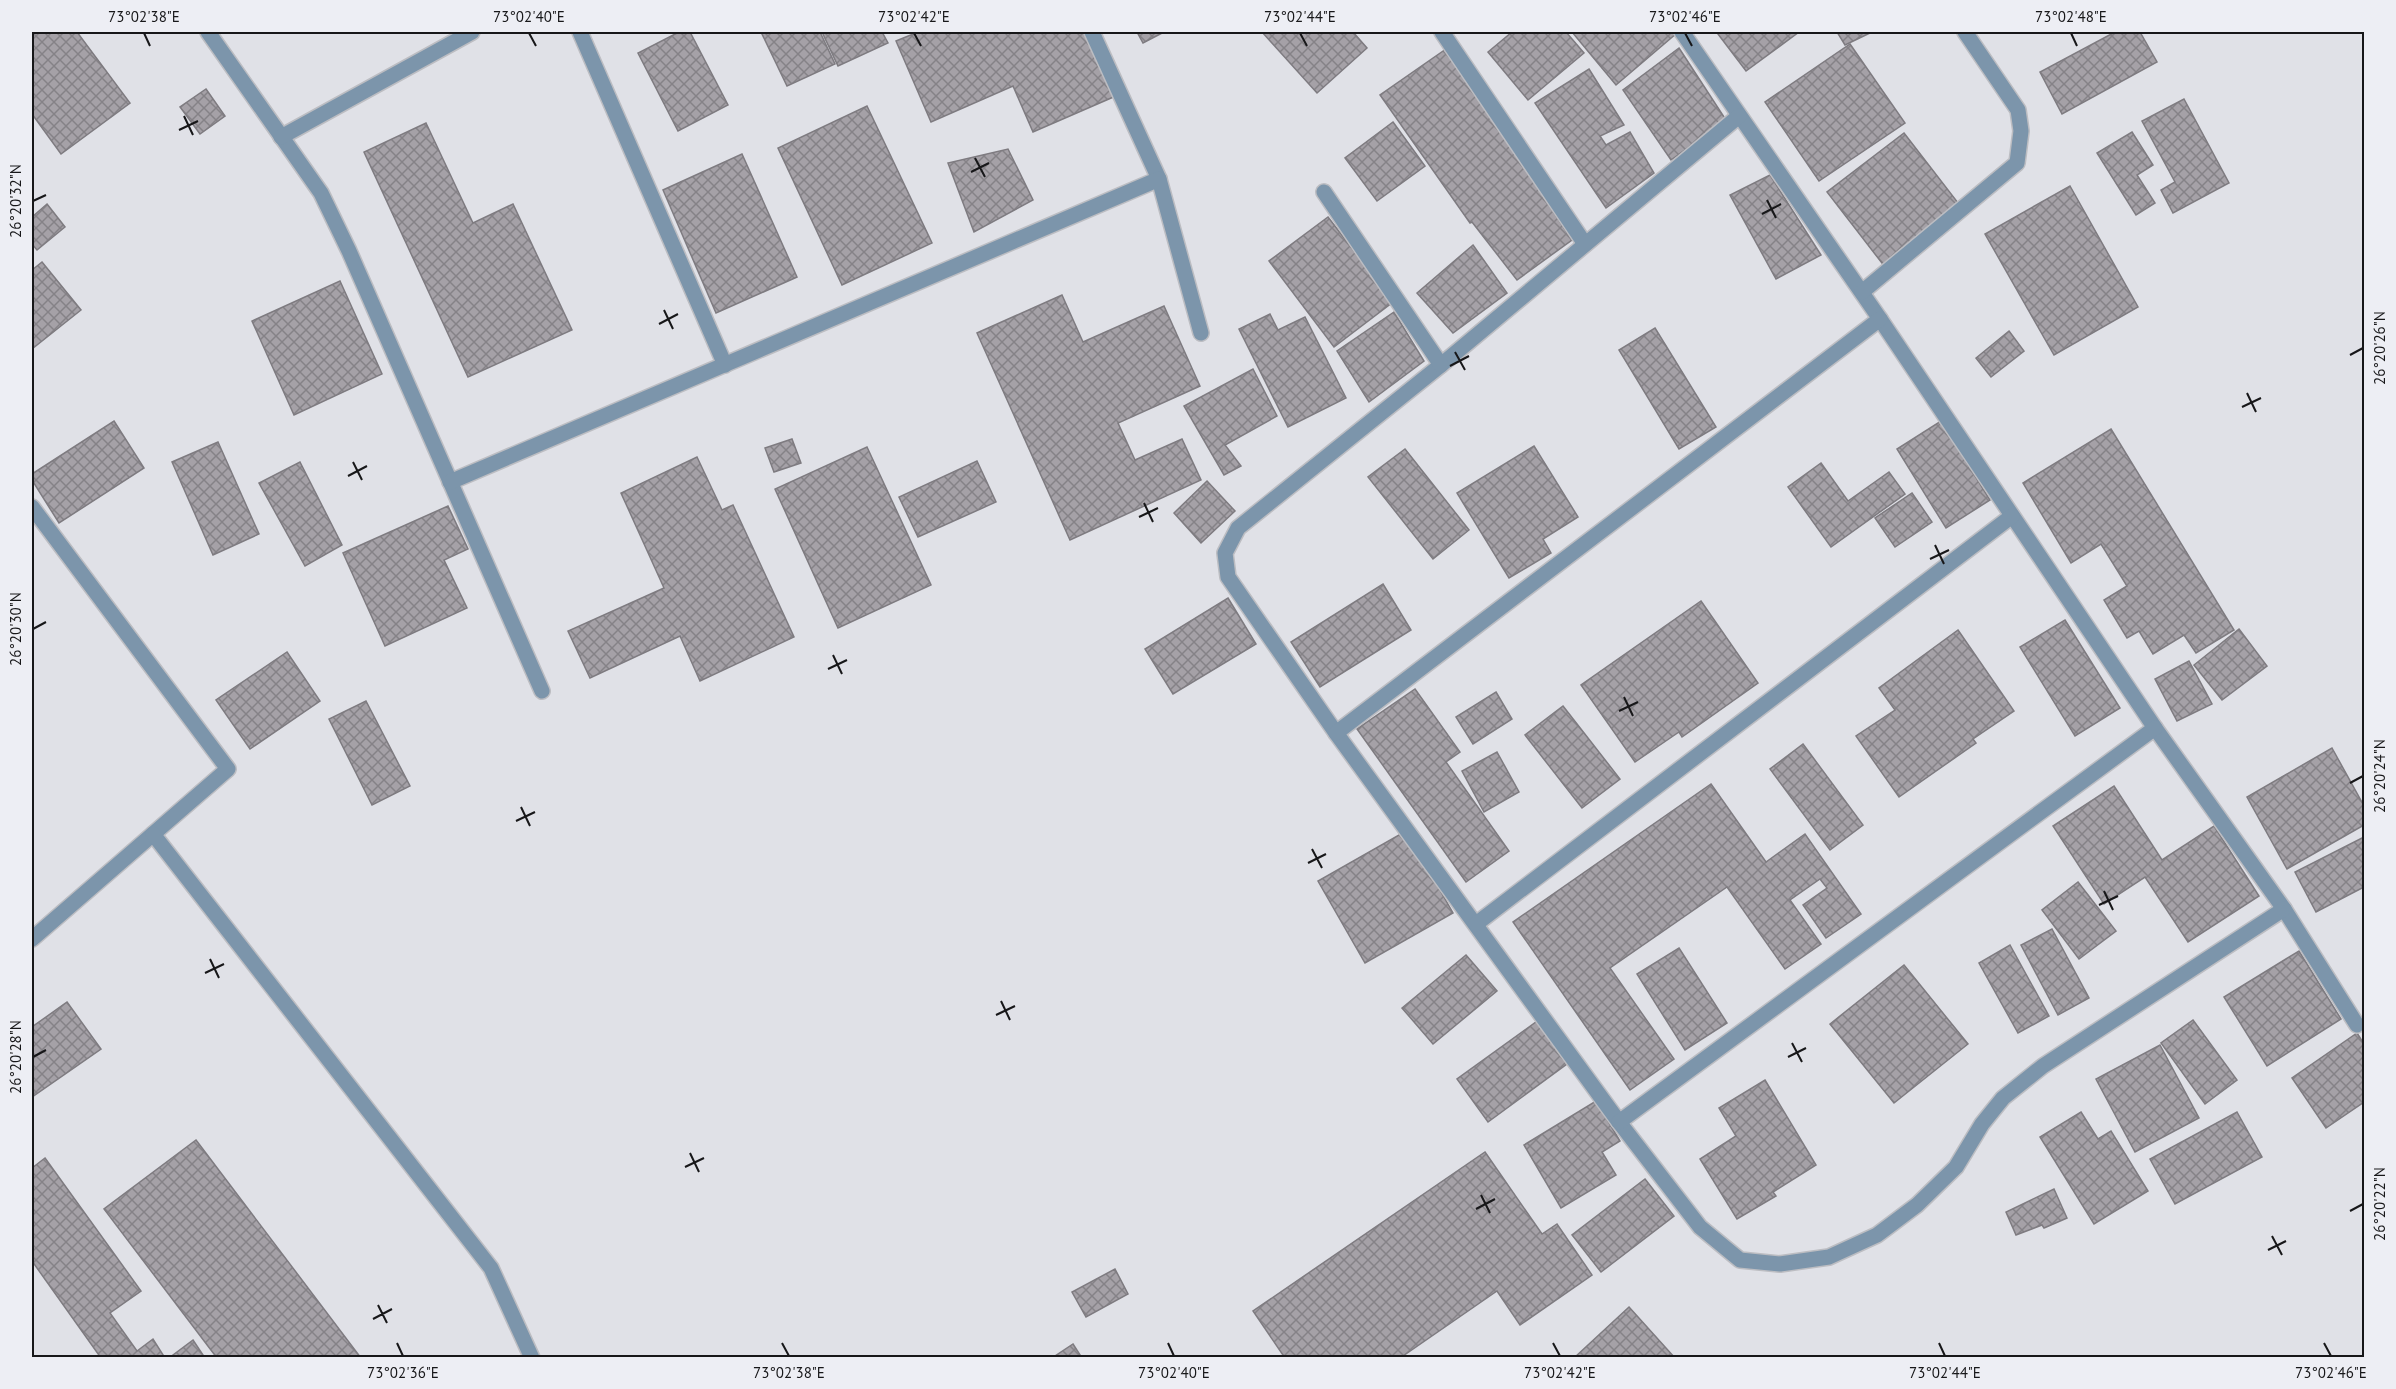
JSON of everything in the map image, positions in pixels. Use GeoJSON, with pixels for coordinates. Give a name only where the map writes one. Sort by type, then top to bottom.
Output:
{"type":"FeatureCollection","features":[{"type":"Feature","properties":{"kind":"street"},"geometry":{"type":"LineString","coordinates":[[208,32],[321,193],[349,251],[542,691]]}},
{"type":"Feature","properties":{"kind":"street"},"geometry":{"type":"LineString","coordinates":[[281,137],[472,32]]}},
{"type":"Feature","properties":{"kind":"street"},"geometry":{"type":"LineString","coordinates":[[580,32],[725,365]]}},
{"type":"Feature","properties":{"kind":"street"},"geometry":{"type":"LineString","coordinates":[[1092,32],[1159,179],[1201,333]]}},
{"type":"Feature","properties":{"kind":"street"},"geometry":{"type":"LineString","coordinates":[[1442,32],[1585,244]]}},
{"type":"Feature","properties":{"kind":"street"},"geometry":{"type":"LineString","coordinates":[[1682,32],[1862,292],[2155,728],[2284,909],[2357,1025]]}},
{"type":"Feature","properties":{"kind":"street"},"geometry":{"type":"LineString","coordinates":[[1862,292],[2017,163],[2021,131],[2018,110],[1965,32]]}},
{"type":"Feature","properties":{"kind":"street"},"geometry":{"type":"LineString","coordinates":[[1739,116],[1441,365],[1238,528],[1225,553],[1228,577],[1336,733],[1618,1122],[1700,1227],[1740,1260],[1780,1264],[1829,1257],[1877,1235],[1917,1205],[1956,1167],[1982,1124],[2003,1098],[2043,1066],[2284,909]]}},
{"type":"Feature","properties":{"kind":"street"},"geometry":{"type":"LineString","coordinates":[[450,482],[1159,179]]}},
{"type":"Feature","properties":{"kind":"street"},"geometry":{"type":"LineString","coordinates":[[1324,192],[1441,365]]}},
{"type":"Feature","properties":{"kind":"street"},"geometry":{"type":"LineString","coordinates":[[1336,733],[1880,319]]}},
{"type":"Feature","properties":{"kind":"street"},"geometry":{"type":"LineString","coordinates":[[32,507],[228,769],[32,939]]}},
{"type":"Feature","properties":{"kind":"street"},"geometry":{"type":"LineString","coordinates":[[1476,924],[2012,516]]}},
{"type":"Feature","properties":{"kind":"street"},"geometry":{"type":"LineString","coordinates":[[1618,1122],[2155,728]]}},
{"type":"Feature","properties":{"kind":"street"},"geometry":{"type":"LineString","coordinates":[[153,834],[491,1268],[532,1358]]}},
{"type":"Feature","properties":{"kind":"building"},"geometry":{"type":"Polygon","coordinates":[[[32,32],[77,32],[130,103],[61,154],[32,114],[32,32]]]}},
{"type":"Feature","properties":{"kind":"building"},"geometry":{"type":"Polygon","coordinates":[[[679,32],[690,32],[728,105],[678,131],[638,53],[679,32]]]}},
{"type":"Feature","properties":{"kind":"building"},"geometry":{"type":"Polygon","coordinates":[[[761,32],[820,32],[835,64],[787,86],[761,32]]]}},
{"type":"Feature","properties":{"kind":"building"},"geometry":{"type":"Polygon","coordinates":[[[822,32],[882,32],[888,43],[838,66],[822,32]]]}},
{"type":"Feature","properties":{"kind":"building"},"geometry":{"type":"Polygon","coordinates":[[[918,32],[1090,32],[1118,95],[1033,132],[1013,86],[931,122],[896,41],[918,32]]]}},
{"type":"Feature","properties":{"kind":"building"},"geometry":{"type":"Polygon","coordinates":[[[1137,32],[1164,32],[1143,43],[1137,32]]]}},
{"type":"Feature","properties":{"kind":"building"},"geometry":{"type":"Polygon","coordinates":[[[1262,32],[1353,32],[1367,48],[1317,93],[1262,32]]]}},
{"type":"Feature","properties":{"kind":"building"},"geometry":{"type":"Polygon","coordinates":[[[1512,32],[1566,32],[1584,53],[1528,100],[1488,52],[1512,32]]]}},
{"type":"Feature","properties":{"kind":"building"},"geometry":{"type":"Polygon","coordinates":[[[1572,32],[1676,32],[1677,33],[1616,85],[1572,32]]]}},
{"type":"Feature","properties":{"kind":"building"},"geometry":{"type":"Polygon","coordinates":[[[1720,32],[1799,32],[1746,71],[1718,34],[1720,32]]]}},
{"type":"Feature","properties":{"kind":"building"},"geometry":{"type":"Polygon","coordinates":[[[1837,32],[1872,32],[1845,45],[1837,32]]]}},
{"type":"Feature","properties":{"kind":"building"},"geometry":{"type":"Polygon","coordinates":[[[2115,32],[2140,32],[2157,62],[2062,114],[2040,72],[2115,32]]]}},
{"type":"Feature","properties":{"kind":"building"},"geometry":{"type":"Polygon","coordinates":[[[1850,44],[1905,123],[1819,181],[1765,102],[1850,44]]]}},
{"type":"Feature","properties":{"kind":"building"},"geometry":{"type":"Polygon","coordinates":[[[1679,48],[1726,120],[1671,160],[1623,90],[1679,48]]]}},
{"type":"Feature","properties":{"kind":"building"},"geometry":{"type":"Polygon","coordinates":[[[1446,49],[1572,240],[1517,280],[1472,222],[1470,223],[1380,95],[1446,49]]]}},
{"type":"Feature","properties":{"kind":"building"},"geometry":{"type":"Polygon","coordinates":[[[1589,69],[1624,125],[1600,136],[1606,145],[1630,132],[1654,173],[1606,208],[1535,103],[1589,69]]]}},
{"type":"Feature","properties":{"kind":"building"},"geometry":{"type":"Polygon","coordinates":[[[206,89],[225,116],[200,134],[180,107],[206,89]]]}},
{"type":"Feature","properties":{"kind":"building"},"geometry":{"type":"Polygon","coordinates":[[[2184,99],[2229,183],[2173,213],[2161,190],[2175,182],[2142,121],[2184,99]]]}},
{"type":"Feature","properties":{"kind":"building"},"geometry":{"type":"Polygon","coordinates":[[[867,106],[932,243],[842,285],[778,148],[867,106]]]}},
{"type":"Feature","properties":{"kind":"building"},"geometry":{"type":"Polygon","coordinates":[[[1393,122],[1425,166],[1377,201],[1345,158],[1393,122]]]}},
{"type":"Feature","properties":{"kind":"building"},"geometry":{"type":"Polygon","coordinates":[[[426,123],[473,223],[513,204],[572,330],[468,377],[364,152],[426,123]]]}},
{"type":"Feature","properties":{"kind":"building"},"geometry":{"type":"Polygon","coordinates":[[[2132,132],[2153,165],[2137,175],[2155,203],[2136,215],[2097,153],[2132,132]]]}},
{"type":"Feature","properties":{"kind":"building"},"geometry":{"type":"Polygon","coordinates":[[[1904,133],[1962,208],[1885,267],[1827,192],[1904,133]]]}},
{"type":"Feature","properties":{"kind":"building"},"geometry":{"type":"Polygon","coordinates":[[[1008,149],[1033,200],[974,232],[948,163],[1008,149]]]}},
{"type":"Feature","properties":{"kind":"building"},"geometry":{"type":"Polygon","coordinates":[[[742,154],[797,277],[716,313],[663,190],[742,154]]]}},
{"type":"Feature","properties":{"kind":"building"},"geometry":{"type":"Polygon","coordinates":[[[1770,175],[1821,255],[1776,279],[1730,195],[1770,175]]]}},
{"type":"Feature","properties":{"kind":"building"},"geometry":{"type":"Polygon","coordinates":[[[2070,186],[2138,307],[2054,355],[1985,234],[2070,186]]]}},
{"type":"Feature","properties":{"kind":"building"},"geometry":{"type":"Polygon","coordinates":[[[47,204],[65,227],[37,250],[32,244],[32,217],[47,204]]]}},
{"type":"Feature","properties":{"kind":"building"},"geometry":{"type":"Polygon","coordinates":[[[1328,217],[1393,302],[1334,347],[1269,261],[1328,217]]]}},
{"type":"Feature","properties":{"kind":"building"},"geometry":{"type":"Polygon","coordinates":[[[1473,245],[1507,293],[1453,333],[1417,293],[1473,245]]]}},
{"type":"Feature","properties":{"kind":"building"},"geometry":{"type":"Polygon","coordinates":[[[42,262],[81,310],[32,349],[32,270],[42,262]]]}},
{"type":"Feature","properties":{"kind":"building"},"geometry":{"type":"Polygon","coordinates":[[[340,281],[382,374],[294,415],[252,321],[340,281]]]}},
{"type":"Feature","properties":{"kind":"building"},"geometry":{"type":"Polygon","coordinates":[[[1062,295],[1083,342],[1164,306],[1200,386],[1118,423],[1135,460],[1182,439],[1201,480],[1070,540],[977,333],[1062,295]]]}},
{"type":"Feature","properties":{"kind":"building"},"geometry":{"type":"Polygon","coordinates":[[[1394,312],[1424,361],[1369,402],[1337,351],[1394,312]]]}},
{"type":"Feature","properties":{"kind":"building"},"geometry":{"type":"Polygon","coordinates":[[[1270,314],[1278,330],[1305,317],[1346,398],[1288,427],[1239,329],[1270,314]]]}},
{"type":"Feature","properties":{"kind":"building"},"geometry":{"type":"Polygon","coordinates":[[[1655,328],[1716,427],[1679,449],[1619,350],[1655,328]]]}},
{"type":"Feature","properties":{"kind":"building"},"geometry":{"type":"Polygon","coordinates":[[[2009,331],[2024,351],[1991,377],[1976,358],[2009,331]]]}},
{"type":"Feature","properties":{"kind":"building"},"geometry":{"type":"Polygon","coordinates":[[[1253,369],[1277,416],[1225,445],[1241,466],[1224,475],[1184,406],[1253,369]]]}},
{"type":"Feature","properties":{"kind":"building"},"geometry":{"type":"Polygon","coordinates":[[[114,421],[144,468],[59,523],[32,480],[32,474],[114,421]]]}},
{"type":"Feature","properties":{"kind":"building"},"geometry":{"type":"Polygon","coordinates":[[[1941,421],[1990,500],[1946,528],[1897,449],[1941,421]]]}},
{"type":"Feature","properties":{"kind":"building"},"geometry":{"type":"Polygon","coordinates":[[[2111,429],[2234,630],[2196,653],[2184,635],[2153,654],[2139,631],[2127,638],[2104,600],[2127,586],[2101,544],[2071,563],[2023,483],[2111,429]]]}},
{"type":"Feature","properties":{"kind":"building"},"geometry":{"type":"Polygon","coordinates":[[[792,439],[801,463],[774,472],[765,448],[792,439]]]}},
{"type":"Feature","properties":{"kind":"building"},"geometry":{"type":"Polygon","coordinates":[[[218,442],[259,534],[213,555],[172,462],[218,442]]]}},
{"type":"Feature","properties":{"kind":"building"},"geometry":{"type":"Polygon","coordinates":[[[1534,446],[1578,517],[1543,539],[1551,553],[1509,578],[1457,493],[1534,446]]]}},
{"type":"Feature","properties":{"kind":"building"},"geometry":{"type":"Polygon","coordinates":[[[867,447],[931,585],[838,628],[775,489],[867,447]]]}},
{"type":"Feature","properties":{"kind":"building"},"geometry":{"type":"Polygon","coordinates":[[[1405,449],[1469,530],[1433,559],[1368,477],[1405,449]]]}},
{"type":"Feature","properties":{"kind":"building"},"geometry":{"type":"Polygon","coordinates":[[[697,457],[722,510],[733,505],[794,637],[700,681],[680,636],[590,678],[568,631],[664,588],[621,493],[697,457]]]}},
{"type":"Feature","properties":{"kind":"building"},"geometry":{"type":"Polygon","coordinates":[[[977,461],[996,502],[918,537],[899,497],[977,461]]]}},
{"type":"Feature","properties":{"kind":"building"},"geometry":{"type":"Polygon","coordinates":[[[300,462],[342,545],[305,566],[259,483],[300,462]]]}},
{"type":"Feature","properties":{"kind":"building"},"geometry":{"type":"Polygon","coordinates":[[[1821,463],[1848,501],[1889,472],[1905,494],[1831,547],[1788,487],[1821,463]]]}},
{"type":"Feature","properties":{"kind":"building"},"geometry":{"type":"Polygon","coordinates":[[[1207,481],[1235,511],[1201,543],[1174,513],[1207,481]]]}},
{"type":"Feature","properties":{"kind":"building"},"geometry":{"type":"Polygon","coordinates":[[[1912,493],[1932,522],[1895,547],[1875,518],[1912,493]]]}},
{"type":"Feature","properties":{"kind":"building"},"geometry":{"type":"Polygon","coordinates":[[[448,506],[468,549],[444,560],[467,608],[385,646],[343,553],[448,506]]]}},
{"type":"Feature","properties":{"kind":"building"},"geometry":{"type":"Polygon","coordinates":[[[1383,584],[1411,630],[1320,687],[1291,642],[1383,584]]]}},
{"type":"Feature","properties":{"kind":"building"},"geometry":{"type":"Polygon","coordinates":[[[1228,598],[1256,644],[1173,694],[1145,649],[1228,598]]]}},
{"type":"Feature","properties":{"kind":"building"},"geometry":{"type":"Polygon","coordinates":[[[1701,601],[1758,683],[1682,737],[1679,732],[1635,762],[1581,685],[1701,601]]]}},
{"type":"Feature","properties":{"kind":"building"},"geometry":{"type":"Polygon","coordinates":[[[2065,620],[2120,708],[2075,736],[2020,647],[2065,620]]]}},
{"type":"Feature","properties":{"kind":"building"},"geometry":{"type":"Polygon","coordinates":[[[2239,629],[2267,666],[2222,700],[2194,665],[2239,629]]]}},
{"type":"Feature","properties":{"kind":"building"},"geometry":{"type":"Polygon","coordinates":[[[1958,630],[2014,711],[1973,739],[1976,743],[1899,797],[1856,736],[1895,710],[1879,688],[1958,630]]]}},
{"type":"Feature","properties":{"kind":"building"},"geometry":{"type":"Polygon","coordinates":[[[287,652],[320,701],[250,749],[216,700],[287,652]]]}},
{"type":"Feature","properties":{"kind":"building"},"geometry":{"type":"Polygon","coordinates":[[[2189,661],[2212,704],[2177,721],[2155,679],[2189,661]]]}},
{"type":"Feature","properties":{"kind":"building"},"geometry":{"type":"Polygon","coordinates":[[[1415,689],[1460,752],[1446,762],[1509,851],[1466,882],[1357,729],[1415,689]]]}},
{"type":"Feature","properties":{"kind":"building"},"geometry":{"type":"Polygon","coordinates":[[[1496,692],[1512,719],[1473,744],[1456,717],[1496,692]]]}},
{"type":"Feature","properties":{"kind":"building"},"geometry":{"type":"Polygon","coordinates":[[[366,701],[410,786],[372,805],[329,719],[366,701]]]}},
{"type":"Feature","properties":{"kind":"building"},"geometry":{"type":"Polygon","coordinates":[[[1563,706],[1620,779],[1582,808],[1525,735],[1563,706]]]}},
{"type":"Feature","properties":{"kind":"building"},"geometry":{"type":"Polygon","coordinates":[[[1803,744],[1863,825],[1830,850],[1770,769],[1803,744]]]}},
{"type":"Feature","properties":{"kind":"building"},"geometry":{"type":"Polygon","coordinates":[[[2332,748],[2364,806],[2364,825],[2287,869],[2247,797],[2332,748]]]}},
{"type":"Feature","properties":{"kind":"building"},"geometry":{"type":"Polygon","coordinates":[[[1497,752],[1519,792],[1484,812],[1462,771],[1497,752]]]}},
{"type":"Feature","properties":{"kind":"building"},"geometry":{"type":"Polygon","coordinates":[[[1711,784],[1766,862],[1805,834],[1861,914],[1826,938],[1803,905],[1827,888],[1820,879],[1790,900],[1821,944],[1785,969],[1727,887],[1610,968],[1674,1059],[1630,1090],[1513,922],[1711,784]]]}},
{"type":"Feature","properties":{"kind":"building"},"geometry":{"type":"Polygon","coordinates":[[[2114,786],[2162,860],[2214,826],[2259,896],[2188,942],[2145,877],[2104,904],[2053,826],[2114,786]]]}},
{"type":"Feature","properties":{"kind":"building"},"geometry":{"type":"Polygon","coordinates":[[[1406,831],[1453,913],[1365,963],[1318,881],[1406,831]]]}},
{"type":"Feature","properties":{"kind":"building"},"geometry":{"type":"Polygon","coordinates":[[[2364,837],[2364,887],[2316,912],[2295,872],[2364,837]]]}},
{"type":"Feature","properties":{"kind":"building"},"geometry":{"type":"Polygon","coordinates":[[[2078,882],[2116,931],[2079,959],[2042,910],[2078,882]]]}},
{"type":"Feature","properties":{"kind":"building"},"geometry":{"type":"Polygon","coordinates":[[[2052,929],[2089,998],[2058,1015],[2021,945],[2052,929]]]}},
{"type":"Feature","properties":{"kind":"building"},"geometry":{"type":"Polygon","coordinates":[[[2010,945],[2049,1016],[2018,1033],[1979,963],[2010,945]]]}},
{"type":"Feature","properties":{"kind":"building"},"geometry":{"type":"Polygon","coordinates":[[[1679,948],[1727,1023],[1685,1050],[1637,974],[1679,948]]]}},
{"type":"Feature","properties":{"kind":"building"},"geometry":{"type":"Polygon","coordinates":[[[2299,951],[2341,1019],[2267,1066],[2224,997],[2299,951]]]}},
{"type":"Feature","properties":{"kind":"building"},"geometry":{"type":"Polygon","coordinates":[[[1466,955],[1497,991],[1433,1044],[1402,1008],[1466,955]]]}},
{"type":"Feature","properties":{"kind":"building"},"geometry":{"type":"Polygon","coordinates":[[[1904,965],[1968,1044],[1894,1103],[1830,1024],[1904,965]]]}},
{"type":"Feature","properties":{"kind":"building"},"geometry":{"type":"Polygon","coordinates":[[[67,1002],[101,1049],[32,1097],[32,1027],[67,1002]]]}},
{"type":"Feature","properties":{"kind":"building"},"geometry":{"type":"Polygon","coordinates":[[[1540,1019],[1571,1061],[1488,1122],[1457,1079],[1540,1019]]]}},
{"type":"Feature","properties":{"kind":"building"},"geometry":{"type":"Polygon","coordinates":[[[2193,1020],[2237,1080],[2205,1104],[2161,1043],[2193,1020]]]}},
{"type":"Feature","properties":{"kind":"building"},"geometry":{"type":"Polygon","coordinates":[[[2357,1033],[2364,1044],[2364,1102],[2326,1128],[2292,1078],[2357,1033]]]}},
{"type":"Feature","properties":{"kind":"building"},"geometry":{"type":"Polygon","coordinates":[[[2160,1045],[2199,1118],[2135,1152],[2096,1079],[2160,1045]]]}},
{"type":"Feature","properties":{"kind":"building"},"geometry":{"type":"Polygon","coordinates":[[[1765,1080],[1816,1165],[1773,1192],[1776,1196],[1737,1219],[1700,1159],[1736,1136],[1719,1108],[1765,1080]]]}},
{"type":"Feature","properties":{"kind":"building"},"geometry":{"type":"Polygon","coordinates":[[[1596,1101],[1620,1141],[1602,1152],[1616,1175],[1561,1208],[1524,1145],[1596,1101]]]}},
{"type":"Feature","properties":{"kind":"building"},"geometry":{"type":"Polygon","coordinates":[[[2081,1112],[2098,1139],[2111,1131],[2148,1191],[2094,1224],[2040,1137],[2081,1112]]]}},
{"type":"Feature","properties":{"kind":"building"},"geometry":{"type":"Polygon","coordinates":[[[2237,1112],[2262,1157],[2175,1204],[2150,1159],[2237,1112]]]}},
{"type":"Feature","properties":{"kind":"building"},"geometry":{"type":"Polygon","coordinates":[[[196,1140],[361,1358],[217,1358],[104,1209],[196,1140]]]}},
{"type":"Feature","properties":{"kind":"building"},"geometry":{"type":"Polygon","coordinates":[[[1485,1152],[1542,1234],[1557,1224],[1592,1275],[1520,1325],[1497,1291],[1400,1358],[1285,1358],[1253,1311],[1485,1152]]]}},
{"type":"Feature","properties":{"kind":"building"},"geometry":{"type":"Polygon","coordinates":[[[45,1158],[141,1291],[110,1313],[137,1351],[153,1339],[165,1358],[101,1358],[32,1261],[32,1168],[45,1158]]]}},
{"type":"Feature","properties":{"kind":"building"},"geometry":{"type":"Polygon","coordinates":[[[1645,1179],[1674,1216],[1601,1272],[1572,1235],[1645,1179]]]}},
{"type":"Feature","properties":{"kind":"building"},"geometry":{"type":"Polygon","coordinates":[[[2054,1189],[2067,1218],[2044,1228],[2042,1225],[2016,1235],[2006,1212],[2054,1189]]]}},
{"type":"Feature","properties":{"kind":"building"},"geometry":{"type":"Polygon","coordinates":[[[1115,1269],[1128,1294],[1086,1317],[1072,1292],[1115,1269]]]}},
{"type":"Feature","properties":{"kind":"building"},"geometry":{"type":"Polygon","coordinates":[[[1629,1307],[1675,1358],[1574,1358],[1629,1307]]]}},
{"type":"Feature","properties":{"kind":"building"},"geometry":{"type":"Polygon","coordinates":[[[193,1340],[205,1358],[169,1358],[193,1340]]]}},
{"type":"Feature","properties":{"kind":"building"},"geometry":{"type":"Polygon","coordinates":[[[1073,1344],[1082,1358],[1052,1358],[1073,1344]]]}}]}
